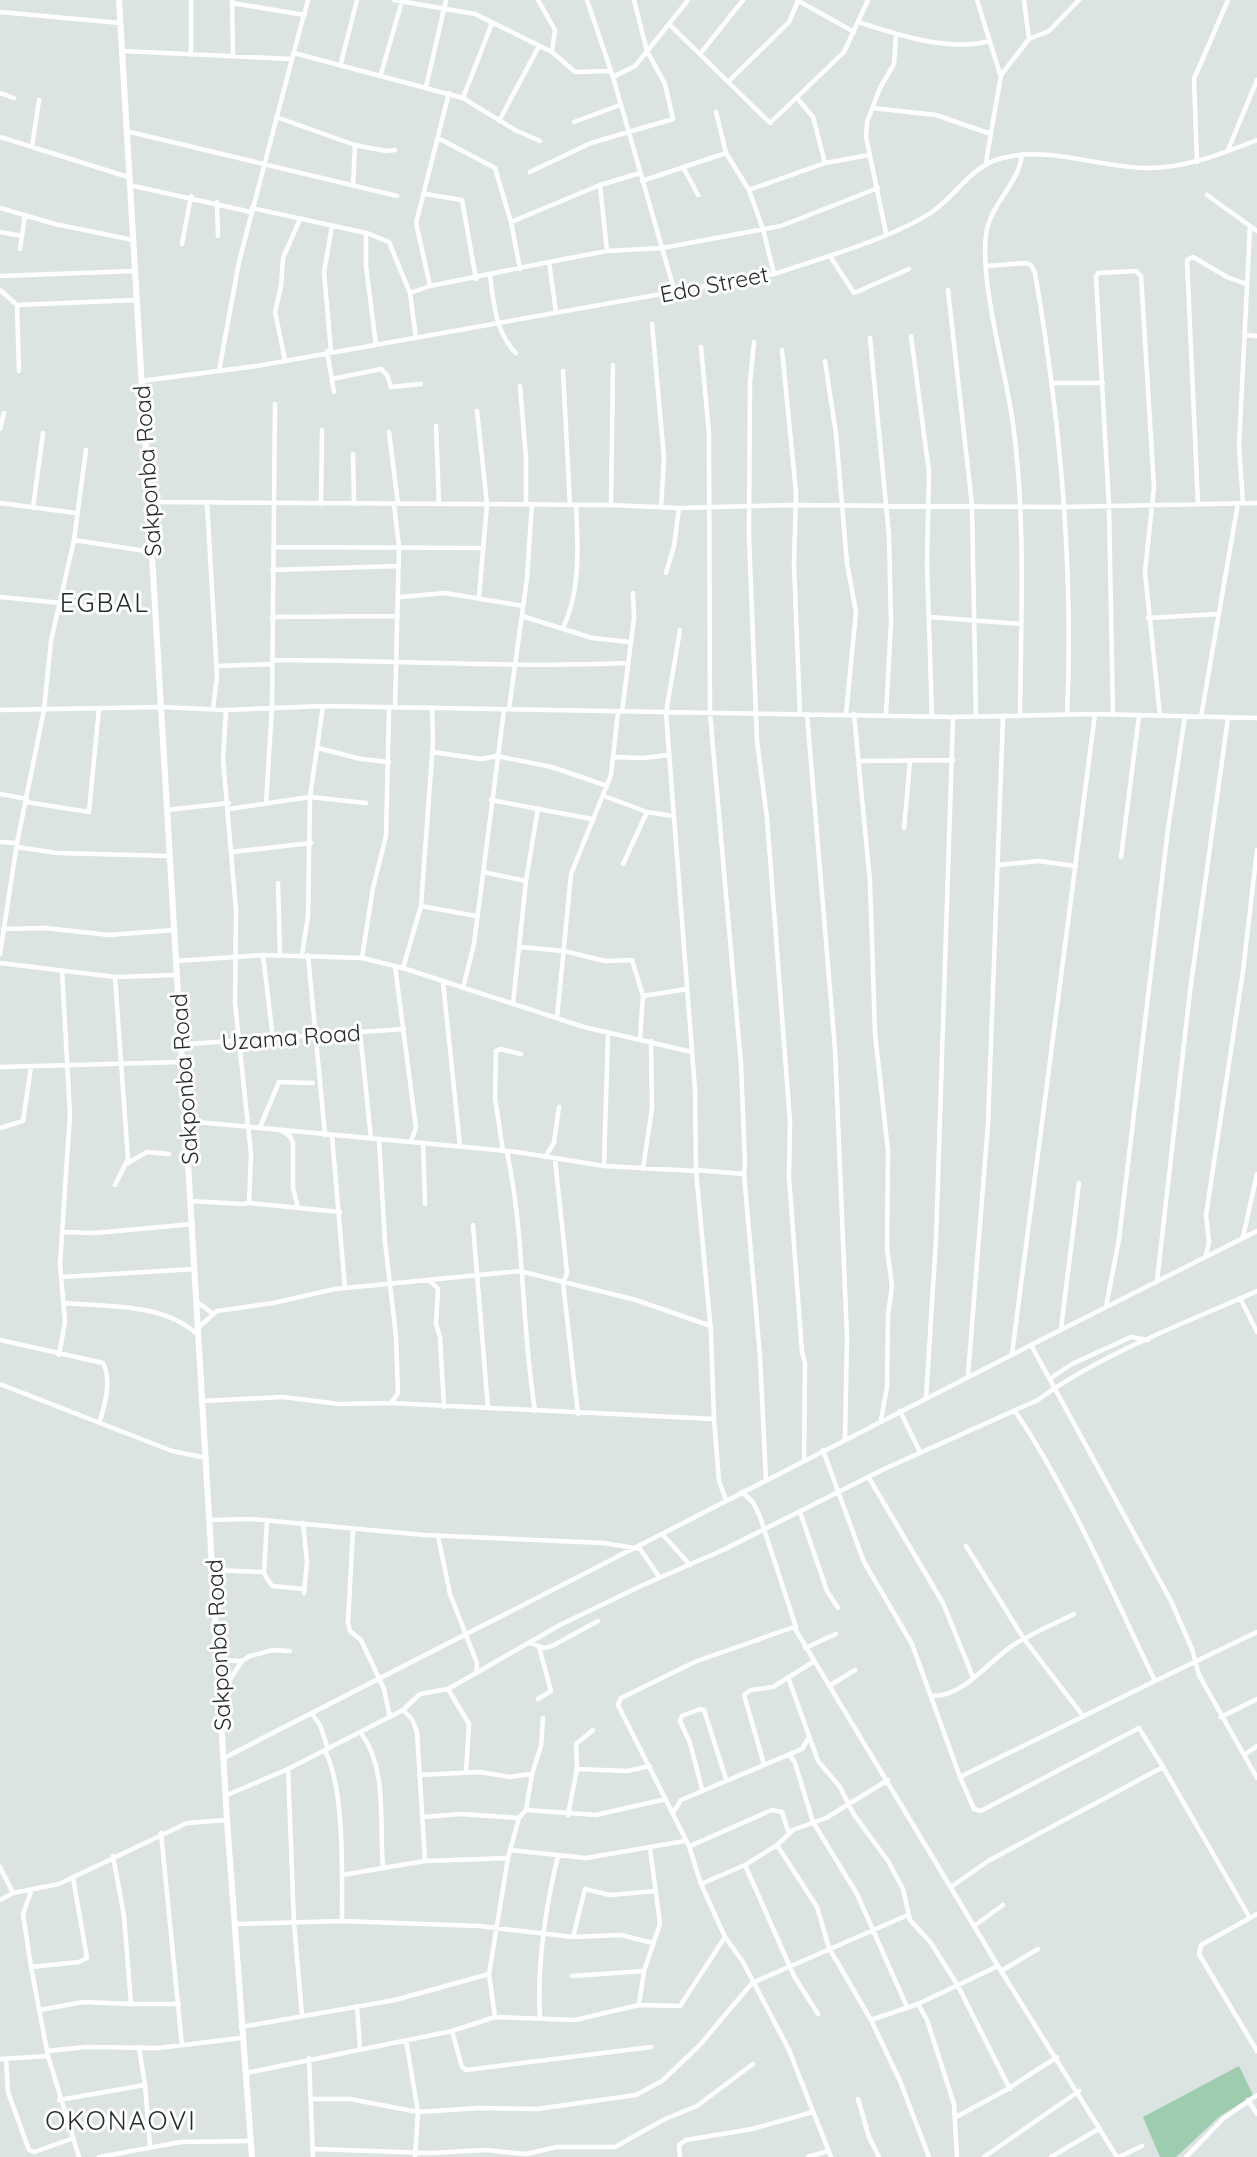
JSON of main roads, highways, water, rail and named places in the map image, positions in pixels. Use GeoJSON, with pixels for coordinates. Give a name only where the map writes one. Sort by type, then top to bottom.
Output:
{"type":"FeatureCollection","features":[{"type":"Feature","properties":{"kind":"main road","name":"Sakponba Road"},"geometry":{"type":"LineString","coordinates":[[119,0],[208,1458],[227,1820],[241,2038],[252,2157]]}},
{"type":"Feature","properties":{"kind":"district","name":"EGBAL"},"geometry":{"type":"Point","coordinates":[105,602]}},
{"type":"Feature","properties":{"kind":"district","name":"OKONAOVI"},"geometry":{"type":"Point","coordinates":[121,2120]}}]}
